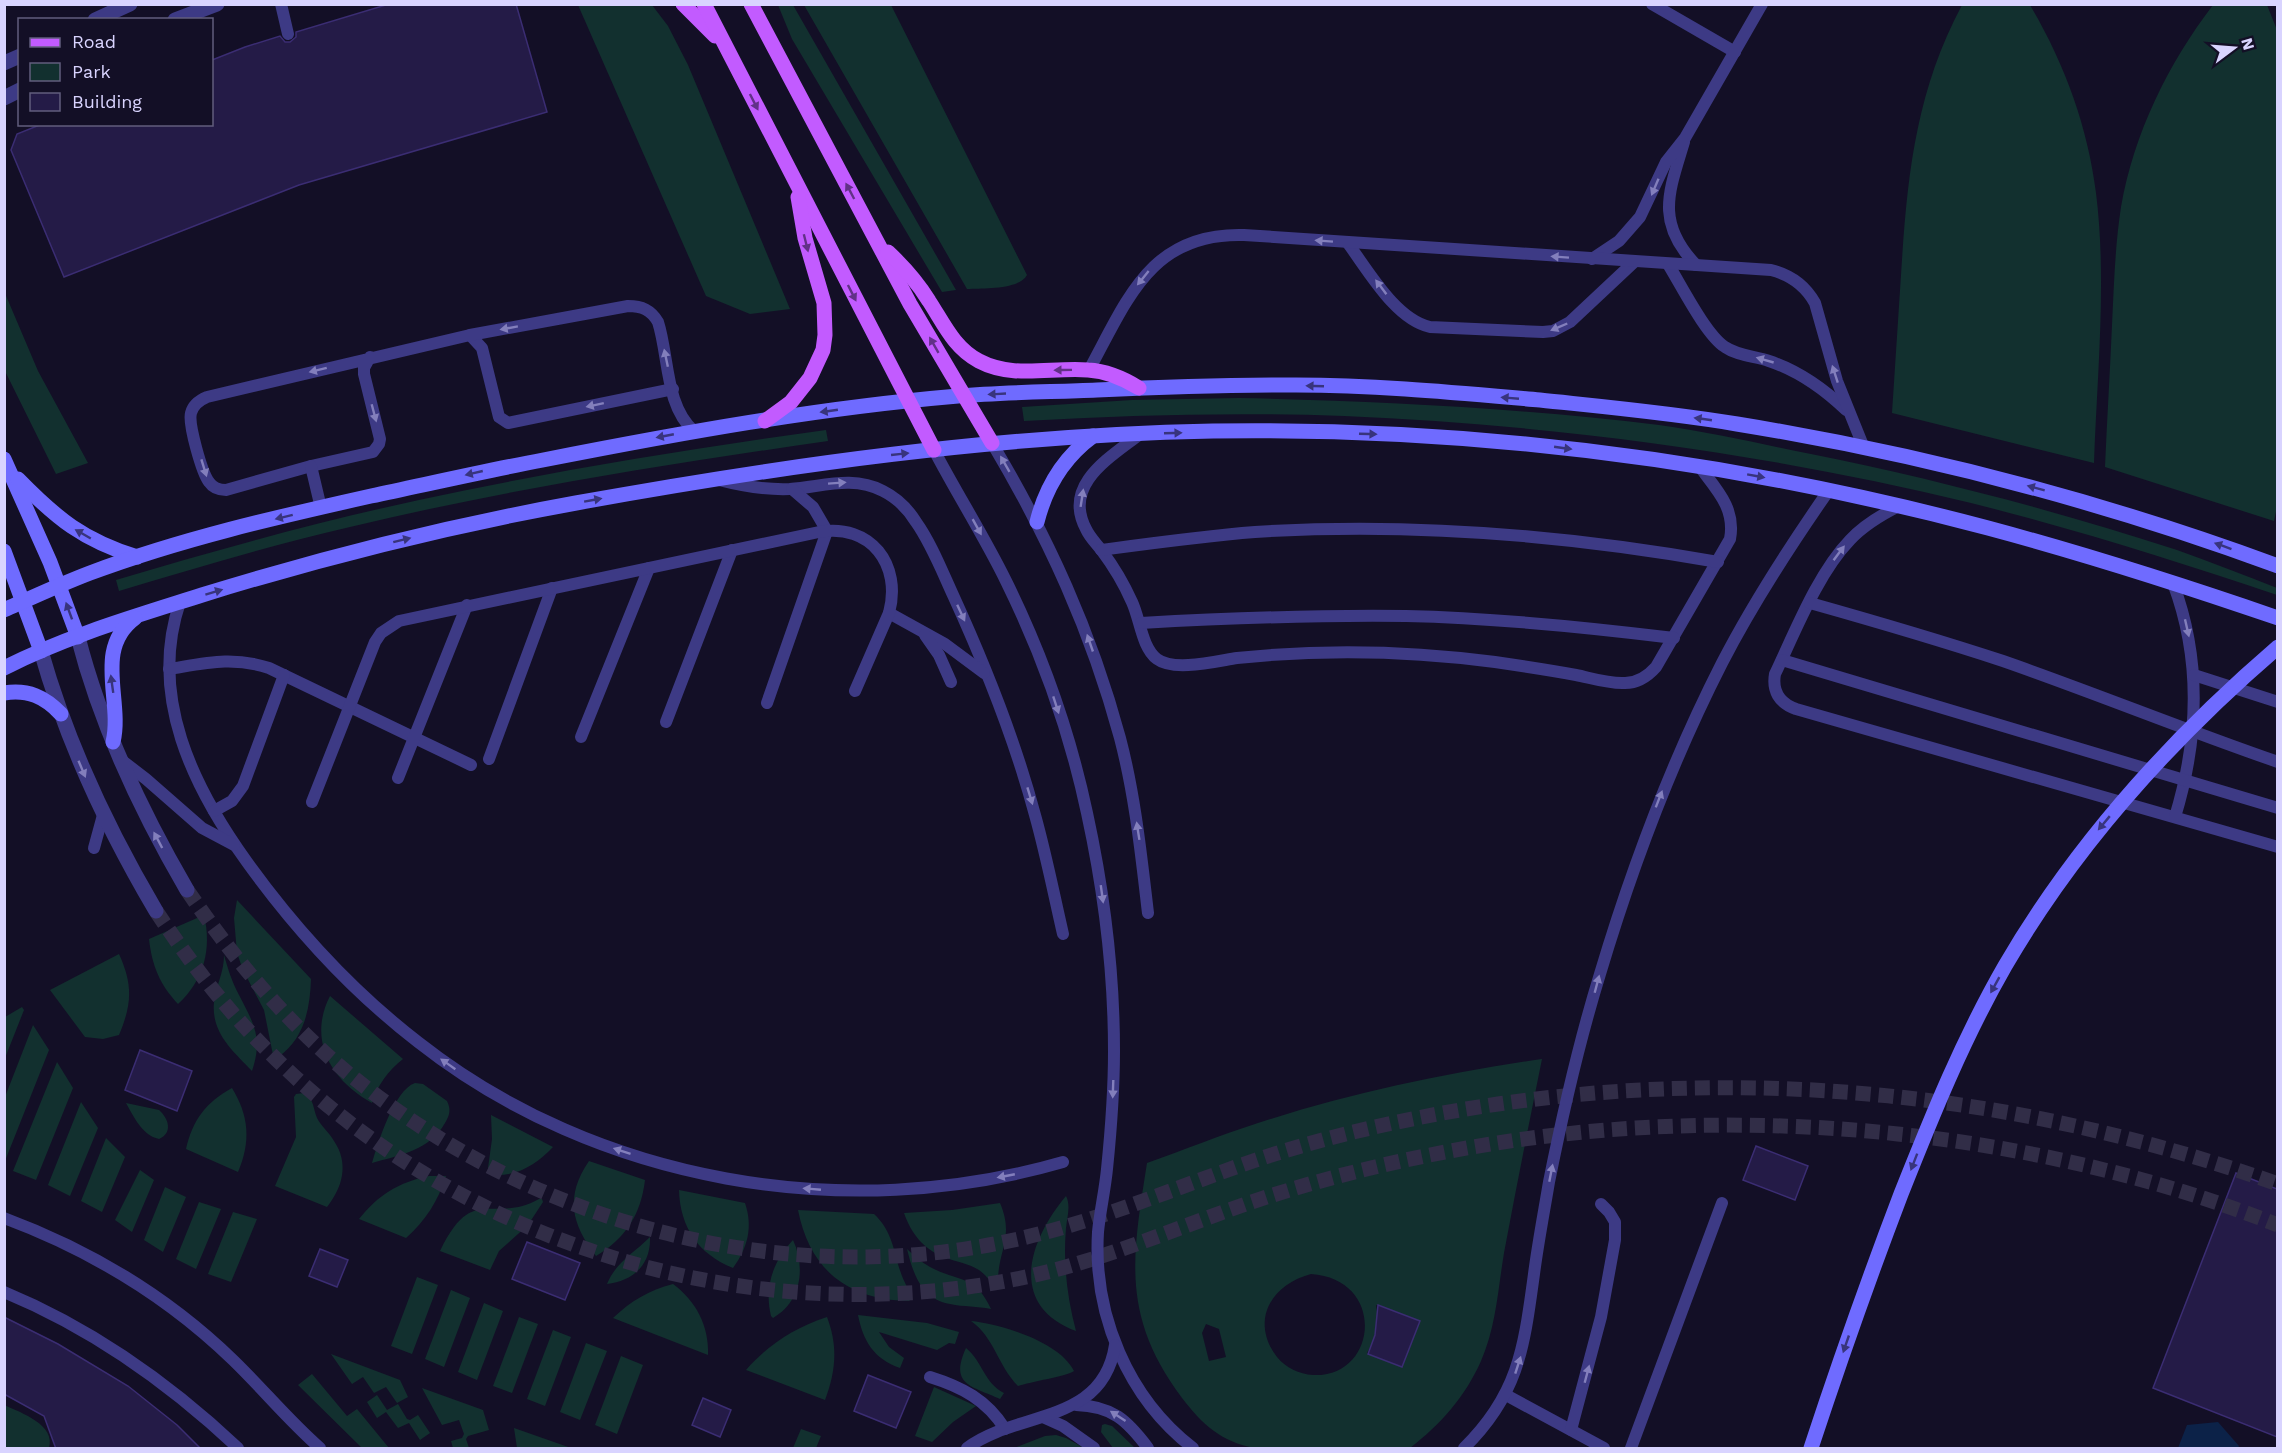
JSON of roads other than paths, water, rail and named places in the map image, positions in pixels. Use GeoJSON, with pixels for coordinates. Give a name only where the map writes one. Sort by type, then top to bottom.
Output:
{"type":"FeatureCollection","features":[{"type":"Feature","properties":{"kind":"main road"},"geometry":{"type":"LineString","coordinates":[[683,4],[727,50]]}},
{"type":"Feature","properties":{"kind":"main road"},"geometry":{"type":"LineString","coordinates":[[704,4],[934,450]]}},
{"type":"Feature","properties":{"kind":"main road"},"geometry":{"type":"LineString","coordinates":[[754,6],[877,243],[992,443]]}},
{"type":"Feature","properties":{"kind":"main road"},"geometry":{"type":"LineString","coordinates":[[765,421],[791,402],[810,378],[823,350],[824,303],[805,238],[797,186]]}},
{"type":"Feature","properties":{"kind":"main road"},"geometry":{"type":"LineString","coordinates":[[877,243],[913,279],[957,344],[978,360],[991,366],[1018,372],[1089,370],[1115,376],[1139,388]]}},
{"type":"Feature","properties":{"kind":"street"},"geometry":{"type":"LineString","coordinates":[[99,18],[130,4]]}},
{"type":"Feature","properties":{"kind":"street"},"geometry":{"type":"LineString","coordinates":[[183,18],[217,4]]}},
{"type":"Feature","properties":{"kind":"street"},"geometry":{"type":"LineString","coordinates":[[4,63],[18,57]]}},
{"type":"Feature","properties":{"kind":"street"},"geometry":{"type":"LineString","coordinates":[[4,98],[18,91]]}},
{"type":"Feature","properties":{"kind":"street"},"geometry":{"type":"LineString","coordinates":[[4,610],[59,585],[137,557],[321,508],[496,469],[694,431],[908,401],[964,396],[1139,388],[1297,385],[1432,391],[1640,410],[1737,424],[1932,462],[2039,489],[2160,525],[2277,566]]}},
{"type":"Feature","properties":{"kind":"street"},"geometry":{"type":"LineString","coordinates":[[4,668],[40,651],[138,616],[279,572],[446,529],[547,508],[717,480],[992,443],[1216,431],[1436,437],[1546,446],[1699,466],[1829,490],[1990,528],[2173,583],[2277,618]]}},
{"type":"Feature","properties":{"kind":"street"},"geometry":{"type":"LineString","coordinates":[[1037,522],[1041,506],[1055,475],[1079,446],[1094,436]]}},
{"type":"Feature","properties":{"kind":"street"},"geometry":{"type":"LineString","coordinates":[[8,466],[48,510],[67,524],[102,545],[137,557]]}},
{"type":"Feature","properties":{"kind":"street"},"geometry":{"type":"LineString","coordinates":[[8,466],[59,585],[120,759],[161,846],[187,890]]}},
{"type":"Feature","properties":{"kind":"street"},"geometry":{"type":"LineString","coordinates":[[4,551],[24,601],[61,714],[103,815],[156,911]]}},
{"type":"Feature","properties":{"kind":"street"},"geometry":{"type":"LineString","coordinates":[[113,742],[116,721],[111,677],[113,651],[127,624],[138,616]]}},
{"type":"Feature","properties":{"kind":"street"},"geometry":{"type":"LineString","coordinates":[[1811,1449],[1872,1269],[1932,1113],[2006,965],[2066,874],[2134,788],[2207,711],[2277,647]]}},
{"type":"Feature","properties":{"kind":"street"},"geometry":{"type":"LineString","coordinates":[[4,693],[33,694],[45,699],[61,714]]}},
{"type":"Feature","properties":{"kind":"lane"},"geometry":{"type":"LineString","coordinates":[[281,4],[288,34]]}},
{"type":"Feature","properties":{"kind":"lane"},"geometry":{"type":"LineString","coordinates":[[1652,4],[1735,52]]}},
{"type":"Feature","properties":{"kind":"lane"},"geometry":{"type":"LineString","coordinates":[[1592,259],[1619,241],[1640,217],[1666,162],[1685,138],[1762,4]]}},
{"type":"Feature","properties":{"kind":"lane"},"geometry":{"type":"LineString","coordinates":[[1685,138],[1669,190],[1668,204],[1671,224],[1678,244],[1696,266]]}},
{"type":"Feature","properties":{"kind":"lane"},"geometry":{"type":"LineString","coordinates":[[1089,370],[1140,280],[1152,267],[1179,248],[1202,239],[1227,235],[1771,270],[1800,283],[1815,303],[1830,359],[1864,448]]}},
{"type":"Feature","properties":{"kind":"lane"},"geometry":{"type":"LineString","coordinates":[[1347,242],[1399,310],[1413,322],[1430,327],[1553,331],[1570,322],[1634,262]]}},
{"type":"Feature","properties":{"kind":"lane"},"geometry":{"type":"LineString","coordinates":[[1668,264],[1710,332],[1723,346],[1789,369],[1831,395],[1849,413]]}},
{"type":"Feature","properties":{"kind":"lane"},"geometry":{"type":"LineString","coordinates":[[370,357],[364,368],[364,374],[379,433],[379,444],[373,452],[311,466],[232,489],[219,490],[213,487],[206,476],[190,422],[192,409],[207,397],[370,357],[470,334],[637,306],[653,314],[658,322],[680,414],[694,431]]}},
{"type":"Feature","properties":{"kind":"lane"},"geometry":{"type":"LineString","coordinates":[[470,334],[482,348],[499,417],[508,423],[673,389]]}},
{"type":"Feature","properties":{"kind":"lane"},"geometry":{"type":"LineString","coordinates":[[1140,434],[1094,471],[1080,499],[1082,519],[1124,585],[1141,623],[1149,650],[1155,657],[1171,665],[1323,653],[1395,653],[1466,658],[1626,683],[1634,682],[1650,674],[1674,638],[1730,539],[1732,521],[1726,503],[1699,466]]}},
{"type":"Feature","properties":{"kind":"lane"},"geometry":{"type":"LineString","coordinates":[[992,443],[1037,522],[1063,575],[1085,628],[1117,729],[1134,809],[1148,913]]}},
{"type":"Feature","properties":{"kind":"lane"},"geometry":{"type":"LineString","coordinates":[[934,450],[987,546],[1031,638],[1071,752],[1098,870],[1112,990],[1114,1050],[1112,1111],[1107,1171],[1098,1232],[1098,1260],[1103,1298],[1116,1345],[1128,1371],[1160,1419],[1193,1449]]}},
{"type":"Feature","properties":{"kind":"lane"},"geometry":{"type":"LineString","coordinates":[[311,466],[321,508]]}},
{"type":"Feature","properties":{"kind":"lane"},"geometry":{"type":"LineString","coordinates":[[717,480],[754,488],[792,489],[833,482],[850,482],[882,491],[902,505],[918,523],[966,624],[1006,724],[1029,793],[1063,934]]}},
{"type":"Feature","properties":{"kind":"lane"},"geometry":{"type":"LineString","coordinates":[[767,704],[827,531],[813,507],[792,489]]}},
{"type":"Feature","properties":{"kind":"lane"},"geometry":{"type":"LineString","coordinates":[[1464,1449],[1480,1432],[1506,1395],[1517,1369],[1524,1342],[1539,1235],[1576,1062],[1599,976],[1641,845],[1679,752],[1723,661],[1779,564],[1829,490]]}},
{"type":"Feature","properties":{"kind":"lane"},"geometry":{"type":"LineString","coordinates":[[1899,506],[1879,516],[1849,540],[1826,572],[1775,674],[1775,689],[1778,696],[1789,707],[2277,847]]}},
{"type":"Feature","properties":{"kind":"lane"},"geometry":{"type":"LineString","coordinates":[[1101,550],[1179,539],[1256,532],[1411,529],[1488,532],[1565,539],[1718,562]]}},
{"type":"Feature","properties":{"kind":"lane"},"geometry":{"type":"LineString","coordinates":[[312,801],[370,652],[381,633],[389,626],[409,617],[732,550],[839,530],[863,538],[881,554],[892,576],[893,600],[855,691]]}},
{"type":"Feature","properties":{"kind":"lane"},"geometry":{"type":"LineString","coordinates":[[666,722],[732,550]]}},
{"type":"Feature","properties":{"kind":"lane"},"geometry":{"type":"LineString","coordinates":[[581,738],[649,568]]}},
{"type":"Feature","properties":{"kind":"lane"},"geometry":{"type":"LineString","coordinates":[[2173,583],[2187,628],[2194,675],[2193,733],[2185,780],[2175,817]]}},
{"type":"Feature","properties":{"kind":"lane"},"geometry":{"type":"LineString","coordinates":[[489,759],[552,588]]}},
{"type":"Feature","properties":{"kind":"lane"},"geometry":{"type":"LineString","coordinates":[[180,602],[171,634],[169,669],[174,709],[186,757],[214,812],[267,890],[324,956],[378,1010],[465,1076],[560,1127],[610,1148],[715,1177],[768,1186],[877,1191],[930,1187],[984,1180],[1063,1162]]}},
{"type":"Feature","properties":{"kind":"lane"},"geometry":{"type":"LineString","coordinates":[[1810,603],[1906,630],[2002,661],[2277,762]]}},
{"type":"Feature","properties":{"kind":"lane"},"geometry":{"type":"LineString","coordinates":[[398,778],[467,605]]}},
{"type":"Feature","properties":{"kind":"lane"},"geometry":{"type":"LineString","coordinates":[[889,613],[945,644],[986,675]]}},
{"type":"Feature","properties":{"kind":"lane"},"geometry":{"type":"LineString","coordinates":[[1141,623],[1240,617],[1407,616],[1497,620],[1674,638]]}},
{"type":"Feature","properties":{"kind":"lane"},"geometry":{"type":"LineString","coordinates":[[923,631],[939,655],[951,682]]}},
{"type":"Feature","properties":{"kind":"lane"},"geometry":{"type":"LineString","coordinates":[[169,669],[227,660],[255,664],[284,675],[471,765]]}},
{"type":"Feature","properties":{"kind":"lane"},"geometry":{"type":"LineString","coordinates":[[1782,660],[2277,808]]}},
{"type":"Feature","properties":{"kind":"lane"},"geometry":{"type":"LineString","coordinates":[[214,812],[232,801],[243,786],[284,675]]}},
{"type":"Feature","properties":{"kind":"lane"},"geometry":{"type":"LineString","coordinates":[[2194,675],[2277,702]]}},
{"type":"Feature","properties":{"kind":"lane"},"geometry":{"type":"LineString","coordinates":[[120,759],[202,828],[236,846]]}},
{"type":"Feature","properties":{"kind":"lane"},"geometry":{"type":"LineString","coordinates":[[94,848],[103,815]]}},
{"type":"Feature","properties":{"kind":"lane"},"geometry":{"type":"LineString","coordinates":[[1631,1449],[1722,1203]]}},
{"type":"Feature","properties":{"kind":"lane"},"geometry":{"type":"LineString","coordinates":[[1570,1430],[1599,1327],[1615,1240],[1615,1222],[1600,1204]]}},
{"type":"Feature","properties":{"kind":"lane"},"geometry":{"type":"LineString","coordinates":[[4,1218],[78,1249],[120,1272],[160,1299],[198,1328],[233,1360],[320,1449]]}},
{"type":"Feature","properties":{"kind":"lane"},"geometry":{"type":"LineString","coordinates":[[4,1292],[60,1319],[138,1366],[183,1400],[238,1449]]}},
{"type":"Feature","properties":{"kind":"lane"},"geometry":{"type":"LineString","coordinates":[[967,1449],[988,1435],[1076,1405],[1103,1378],[1114,1355],[1116,1345]]}},
{"type":"Feature","properties":{"kind":"lane"},"geometry":{"type":"LineString","coordinates":[[930,1377],[974,1395],[997,1415],[1005,1429]]}},
{"type":"Feature","properties":{"kind":"lane"},"geometry":{"type":"LineString","coordinates":[[1506,1395],[1604,1449]]}},
{"type":"Feature","properties":{"kind":"lane"},"geometry":{"type":"LineString","coordinates":[[1076,1405],[1100,1407],[1112,1412],[1131,1426],[1148,1449]]}},
{"type":"Feature","properties":{"kind":"lane"},"geometry":{"type":"LineString","coordinates":[[1043,1417],[1062,1426],[1094,1449]]}},
{"type":"Feature","properties":{"kind":"water"},"geometry":{"type":"Polygon","coordinates":[[[2218,1422],[2239,1446],[2238,1448],[2178,1448],[2187,1425],[2218,1422]]]}},
{"type":"Feature","properties":{"kind":"tunnel"},"geometry":{"type":"LineString","coordinates":[[187,890],[240,962],[299,1028],[343,1069],[414,1122],[491,1167],[572,1203],[656,1231],[744,1249],[832,1257],[921,1254],[1009,1241],[1103,1215],[1256,1160],[1376,1127],[1498,1104],[1598,1093],[1697,1088],[1795,1089],[1893,1096],[1990,1110],[2087,1129],[2183,1153],[2278,1184]]}},
{"type":"Feature","properties":{"kind":"tunnel"},"geometry":{"type":"LineString","coordinates":[[156,911],[210,986],[271,1054],[347,1121],[430,1177],[519,1223],[613,1258],[711,1281],[810,1293],[911,1293],[1011,1280],[1045,1273],[1111,1253],[1273,1195],[1384,1165],[1497,1143],[1594,1131],[1692,1126],[1792,1126],[1892,1133],[1992,1147],[2090,1166],[2186,1193],[2278,1225]]}}]}
